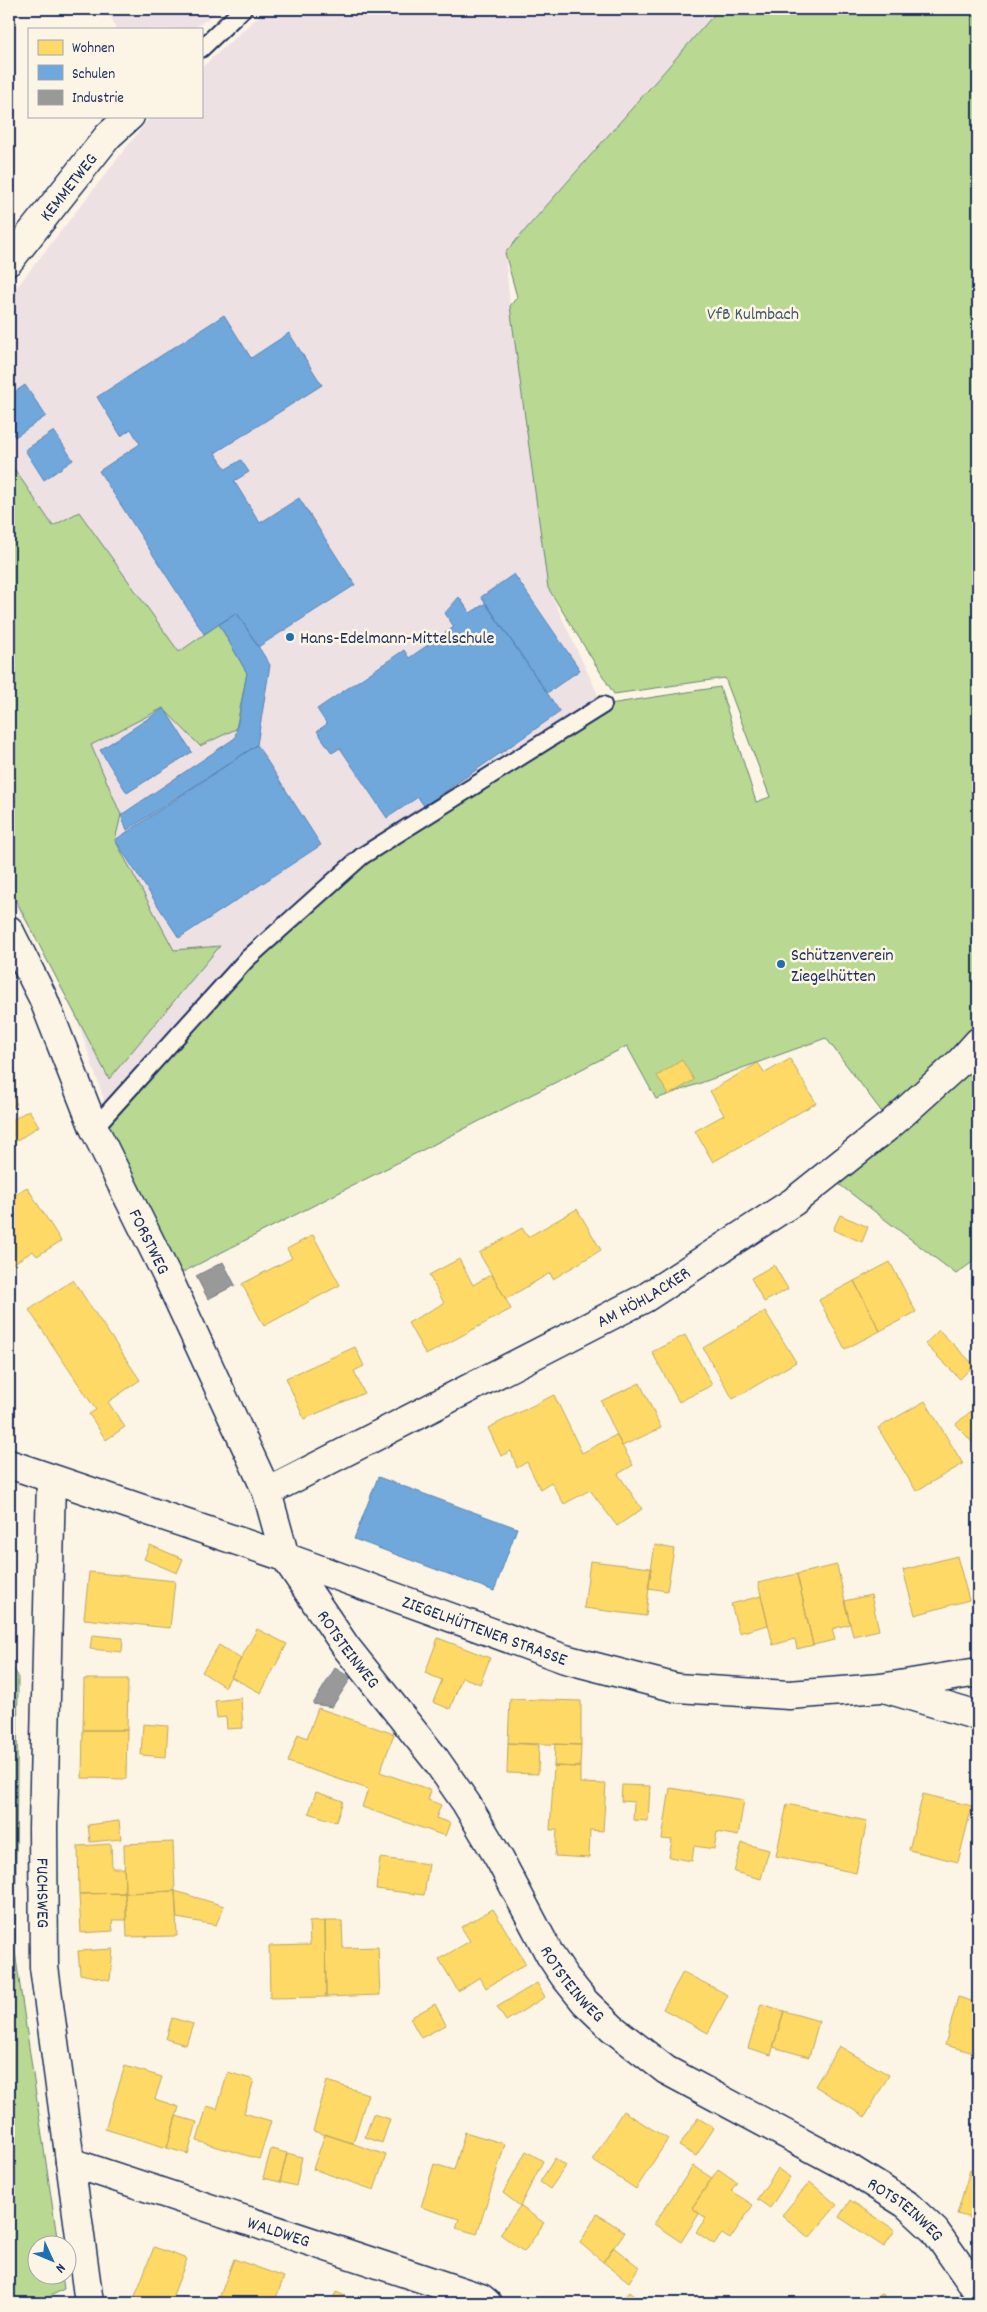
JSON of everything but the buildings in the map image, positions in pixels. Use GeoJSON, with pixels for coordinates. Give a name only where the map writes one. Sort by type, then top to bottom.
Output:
{"type":"FeatureCollection","features":[{"type":"Feature","properties":{"kind":"street","name":"KEMMETWEG"},"geometry":{"type":"LineString","coordinates":[[9,261],[108,136],[128,118]]}},
{"type":"Feature","properties":{"kind":"street","name":"FORSTWEG"},"geometry":{"type":"LineString","coordinates":[[9,930],[42,998],[94,1128],[170,1282],[267,1492],[285,1557]]}},
{"type":"Feature","properties":{"kind":"street","name":"AM HÖHLACKER"},"geometry":{"type":"LineString","coordinates":[[267,1492],[645,1298],[793,1202],[892,1124],[960,1062],[978,1042]]}},
{"type":"Feature","properties":{"kind":"street","name":"ZIEGELHÜTTENER STRASSE"},"geometry":{"type":"LineString","coordinates":[[9,1464],[285,1557],[565,1659],[677,1688],[789,1696],[881,1688],[978,1672]]}},
{"type":"Feature","properties":{"kind":"street","name":"FUCHSWEG"},"geometry":{"type":"LineString","coordinates":[[51,1479],[43,1828],[44,1967],[89,2303]]}},
{"type":"Feature","properties":{"kind":"street","name":"ROTSTEINWEG"},"geometry":{"type":"LineString","coordinates":[[285,1557],[346,1647],[436,1760],[466,1803],[500,1860],[550,1955],[585,2002],[612,2028],[666,2070],[848,2167],[906,2204],[935,2231],[978,2292]]}},
{"type":"Feature","properties":{"kind":"street"},"geometry":{"type":"LineString","coordinates":[[881,1688],[978,1716]]}},
{"type":"Feature","properties":{"kind":"street","name":"WALDWEG"},"geometry":{"type":"LineString","coordinates":[[70,2162],[481,2298],[486,2303]]}},
{"type":"Feature","properties":{"kind":"lane"},"geometry":{"type":"LineString","coordinates":[[202,48],[242,9]]}},
{"type":"Feature","properties":{"kind":"lane"},"geometry":{"type":"LineString","coordinates":[[94,1128],[247,959],[362,856],[603,705]]}},
{"type":"Feature","properties":{"kind":"shaded area"},"geometry":{"type":"Polygon","coordinates":[[[107,9],[222,9],[194,28],[116,28],[107,9]]]}},
{"type":"Feature","properties":{"kind":"shaded area","name":"Hans-Edelmann-Mittelschule"},"geometry":{"type":"Polygon","coordinates":[[[267,9],[719,9],[505,253],[510,306],[536,403],[548,588],[603,705],[720,687],[756,802],[627,1046],[181,1273],[104,1100],[78,1022],[39,945],[9,894],[9,297],[149,118],[202,118],[202,67],[267,9]]]}},
{"type":"Feature","properties":{"kind":"green space","name":"VfB Kulmbach"},"geometry":{"type":"Polygon","coordinates":[[[719,9],[978,9],[978,1258],[956,1274],[827,1175],[891,1124],[826,1038],[656,1099],[627,1046],[181,1273],[94,1128],[247,959],[362,856],[603,705],[720,687],[756,802],[770,797],[725,678],[614,694],[548,588],[510,306],[517,297],[505,253],[719,9]]]}},
{"type":"Feature","properties":{"kind":"green space"},"geometry":{"type":"Polygon","coordinates":[[[9,461],[53,526],[79,512],[179,652],[219,624],[247,673],[236,729],[200,746],[163,708],[91,745],[121,815],[115,840],[174,950],[220,946],[109,1079],[9,887],[9,461]]]}},
{"type":"Feature","properties":{"kind":"green space"},"geometry":{"type":"Polygon","coordinates":[[[9,1662],[18,1676],[15,1952],[57,2234],[28,2234],[28,2284],[63,2284],[64,2289],[37,2303],[9,2303],[9,1662]]]}},
{"type":"Feature","properties":{"kind":"place","name":"Hans-Edelmann-Mittelschule"},"geometry":{"type":"Point","coordinates":[290,637]}},
{"type":"Feature","properties":{"kind":"place","name":"Schützenverein Ziegelhütten"},"geometry":{"type":"Point","coordinates":[781,964]}}]}
